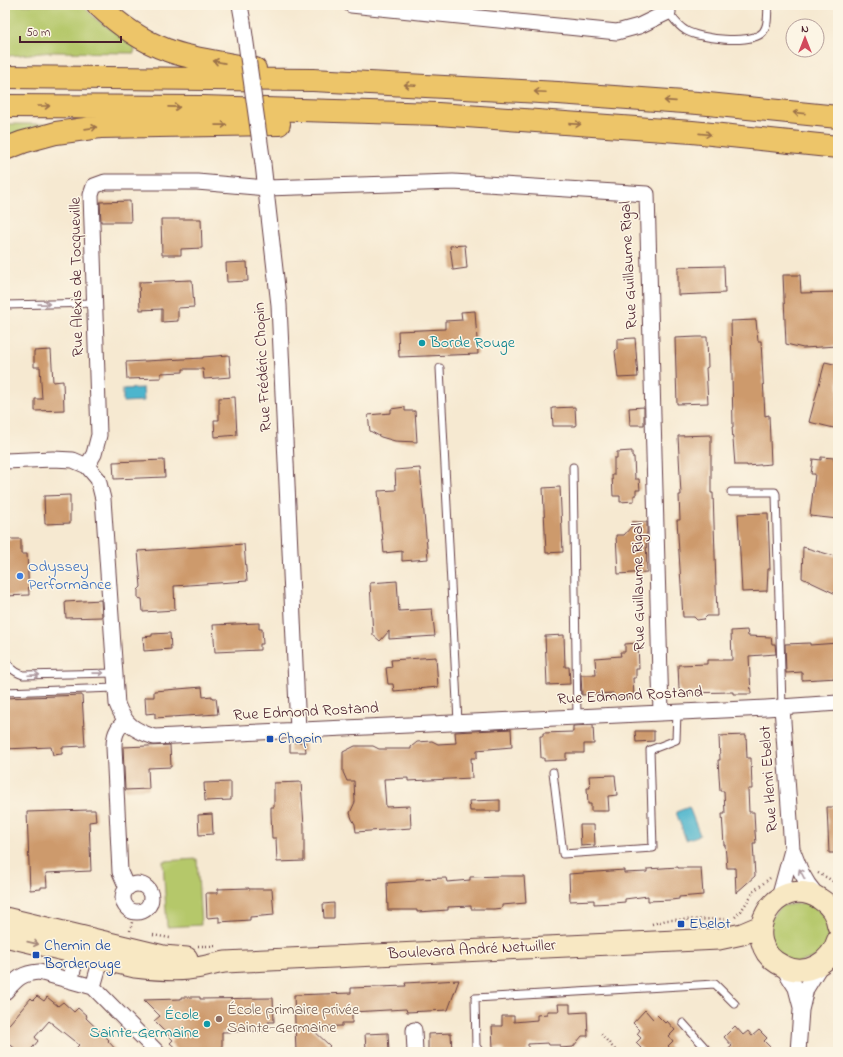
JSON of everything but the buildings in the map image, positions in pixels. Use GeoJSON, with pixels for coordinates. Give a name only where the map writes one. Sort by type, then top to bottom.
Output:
{"type":"FeatureCollection","features":[{"type":"Feature","properties":{"kind":"highway"},"geometry":{"type":"LineString","coordinates":[[98,5],[137,35],[167,50],[185,55],[313,80]]}},
{"type":"Feature","properties":{"kind":"highway"},"geometry":{"type":"LineString","coordinates":[[5,77],[313,80],[558,93],[690,103],[838,117]]}},
{"type":"Feature","properties":{"kind":"highway"},"geometry":{"type":"LineString","coordinates":[[5,106],[202,108],[438,114],[692,132],[838,147]]}},
{"type":"Feature","properties":{"kind":"highway"},"geometry":{"type":"LineString","coordinates":[[5,149],[23,142],[56,133],[100,127],[522,120]]}},
{"type":"Feature","properties":{"kind":"main road"},"geometry":{"type":"LineString","coordinates":[[798,893],[818,897],[829,906],[838,922],[837,939],[832,953],[816,967],[801,970],[791,969],[774,959],[762,942],[761,926],[765,913],[779,898],[792,894],[798,893]]}},
{"type":"Feature","properties":{"kind":"main road","name":"Boulevard André Netwiller"},"geometry":{"type":"LineString","coordinates":[[5,918],[163,956],[719,939],[742,934],[761,926]]}},
{"type":"Feature","properties":{"kind":"main road","name":"Boulevard André Netwiller"},"geometry":{"type":"LineString","coordinates":[[5,936],[135,967],[156,969],[189,969],[221,954]]}},
{"type":"Feature","properties":{"kind":"main road","name":"Boulevard André Netwiller"},"geometry":{"type":"LineString","coordinates":[[719,939],[774,959]]}},
{"type":"Feature","properties":{"kind":"street","name":"Rue Frédéric Chopin"},"geometry":{"type":"LineString","coordinates":[[240,5],[263,164],[279,306],[298,730]]}},
{"type":"Feature","properties":{"kind":"street"},"geometry":{"type":"LineString","coordinates":[[351,5],[617,32],[639,26],[668,12]]}},
{"type":"Feature","properties":{"kind":"street","name":"Rue Alexis de Tocqueville"},"geometry":{"type":"LineString","coordinates":[[87,466],[94,454],[99,435],[91,195],[94,186],[105,182],[197,182],[266,188]]}},
{"type":"Feature","properties":{"kind":"street","name":"Rue Guillaume Rigal"},"geometry":{"type":"LineString","coordinates":[[266,188],[452,182],[647,194],[661,713]]}},
{"type":"Feature","properties":{"kind":"street"},"geometry":{"type":"LineString","coordinates":[[5,461],[53,459],[73,460],[87,466],[98,479],[103,499],[115,688],[118,704],[126,721],[118,727],[114,737],[114,747],[120,872],[127,888]]}},
{"type":"Feature","properties":{"kind":"street","name":"Rue Edmond Rostand"},"geometry":{"type":"LineString","coordinates":[[126,721],[138,731],[154,737],[782,707],[838,703]]}},
{"type":"Feature","properties":{"kind":"street","name":"Rue Henri Ebelot"},"geometry":{"type":"LineString","coordinates":[[779,898],[787,873],[792,849],[782,707]]}},
{"type":"Feature","properties":{"kind":"street","name":"Rue Henri Ebelot"},"geometry":{"type":"LineString","coordinates":[[792,849],[801,872],[818,897]]}},
{"type":"Feature","properties":{"kind":"street"},"geometry":{"type":"LineString","coordinates":[[136,884],[141,884],[149,890],[152,900],[144,912],[134,913],[124,904],[123,895],[127,888],[136,884]]}},
{"type":"Feature","properties":{"kind":"street"},"geometry":{"type":"LineString","coordinates":[[70,980],[78,953]]}},
{"type":"Feature","properties":{"kind":"street"},"geometry":{"type":"LineString","coordinates":[[93,987],[101,959]]}},
{"type":"Feature","properties":{"kind":"street"},"geometry":{"type":"LineString","coordinates":[[774,959],[796,988],[801,1010]]}},
{"type":"Feature","properties":{"kind":"street"},"geometry":{"type":"LineString","coordinates":[[798,1052],[801,1010],[806,989],[822,963]]}},
{"type":"Feature","properties":{"kind":"street"},"geometry":{"type":"LineString","coordinates":[[5,992],[16,979],[31,972],[39,972],[93,987],[157,1052]]}},
{"type":"Feature","properties":{"kind":"street"},"geometry":{"type":"LineString","coordinates":[[414,1030],[415,1052]]}},
{"type":"Feature","properties":{"kind":"lane"},"geometry":{"type":"LineString","coordinates":[[668,12],[684,30],[696,35],[744,39],[755,37],[762,33],[767,26],[768,5]]}},
{"type":"Feature","properties":{"kind":"lane"},"geometry":{"type":"LineString","coordinates":[[5,305],[95,303]]}},
{"type":"Feature","properties":{"kind":"lane"},"geometry":{"type":"LineString","coordinates":[[440,368],[458,722]]}},
{"type":"Feature","properties":{"kind":"lane"},"geometry":{"type":"LineString","coordinates":[[573,467],[577,717]]}},
{"type":"Feature","properties":{"kind":"lane"},"geometry":{"type":"LineString","coordinates":[[730,492],[775,492],[776,494],[782,707]]}},
{"type":"Feature","properties":{"kind":"lane"},"geometry":{"type":"LineString","coordinates":[[5,656],[14,671],[23,675],[115,673]]}},
{"type":"Feature","properties":{"kind":"lane"},"geometry":{"type":"LineString","coordinates":[[5,692],[115,688]]}},
{"type":"Feature","properties":{"kind":"lane"},"geometry":{"type":"LineString","coordinates":[[553,772],[563,854],[653,848],[650,750],[676,740],[677,712]]}},
{"type":"Feature","properties":{"kind":"lane"},"geometry":{"type":"LineString","coordinates":[[480,1052],[476,1046],[475,998],[715,984],[735,1004]]}},
{"type":"Feature","properties":{"kind":"lane"},"geometry":{"type":"LineString","coordinates":[[683,1024],[709,1052]]}},
{"type":"Feature","properties":{"kind":"path"},"geometry":{"type":"LineString","coordinates":[[647,925],[667,920],[719,920],[735,918],[755,890],[771,877],[787,873]]}},
{"type":"Feature","properties":{"kind":"path"},"geometry":{"type":"LineString","coordinates":[[130,929],[134,913]]}},
{"type":"Feature","properties":{"kind":"path"},"geometry":{"type":"LineString","coordinates":[[192,946],[221,954]]}},
{"type":"Feature","properties":{"kind":"path"},"geometry":{"type":"LineString","coordinates":[[601,1034],[617,1052]]}},
{"type":"Feature","properties":{"kind":"green space"},"geometry":{"type":"Polygon","coordinates":[[[5,5],[82,5],[97,20],[133,44],[135,49],[134,53],[52,52],[8,56],[8,48],[5,48],[5,5]]]}},
{"type":"Feature","properties":{"kind":"green space"},"geometry":{"type":"Polygon","coordinates":[[[5,124],[59,124],[5,140],[5,124]]]}},
{"type":"Feature","properties":{"kind":"green space"},"geometry":{"type":"Polygon","coordinates":[[[197,859],[201,925],[167,927],[163,861],[197,859]]]}},
{"type":"Feature","properties":{"kind":"green space"},"geometry":{"type":"Polygon","coordinates":[[[809,902],[829,920],[831,939],[821,955],[795,964],[772,948],[769,921],[781,906],[809,902]]]}},
{"type":"Feature","properties":{"kind":"water"},"geometry":{"type":"Polygon","coordinates":[[[143,388],[144,401],[123,402],[123,389],[143,388]]]}},
{"type":"Feature","properties":{"kind":"water"},"geometry":{"type":"Polygon","coordinates":[[[689,807],[700,835],[686,840],[676,812],[689,807]]]}},
{"type":"Feature","properties":{"kind":"place","name":"Borde Rouge"},"geometry":{"type":"Point","coordinates":[422,343]}},
{"type":"Feature","properties":{"kind":"place","name":"Odyssey Performance"},"geometry":{"type":"Point","coordinates":[20,576]}},
{"type":"Feature","properties":{"kind":"place","name":"Chopin"},"geometry":{"type":"Point","coordinates":[270,739]}},
{"type":"Feature","properties":{"kind":"place","name":"Ebelot"},"geometry":{"type":"Point","coordinates":[681,924]}},
{"type":"Feature","properties":{"kind":"place","name":"Chemin de Borderouge"},"geometry":{"type":"Point","coordinates":[36,955]}},
{"type":"Feature","properties":{"kind":"place","name":"École primaire privée Sainte-Germaine"},"geometry":{"type":"Point","coordinates":[219,1019]}},
{"type":"Feature","properties":{"kind":"place","name":"École Sainte-Germaine"},"geometry":{"type":"Point","coordinates":[207,1024]}}]}
